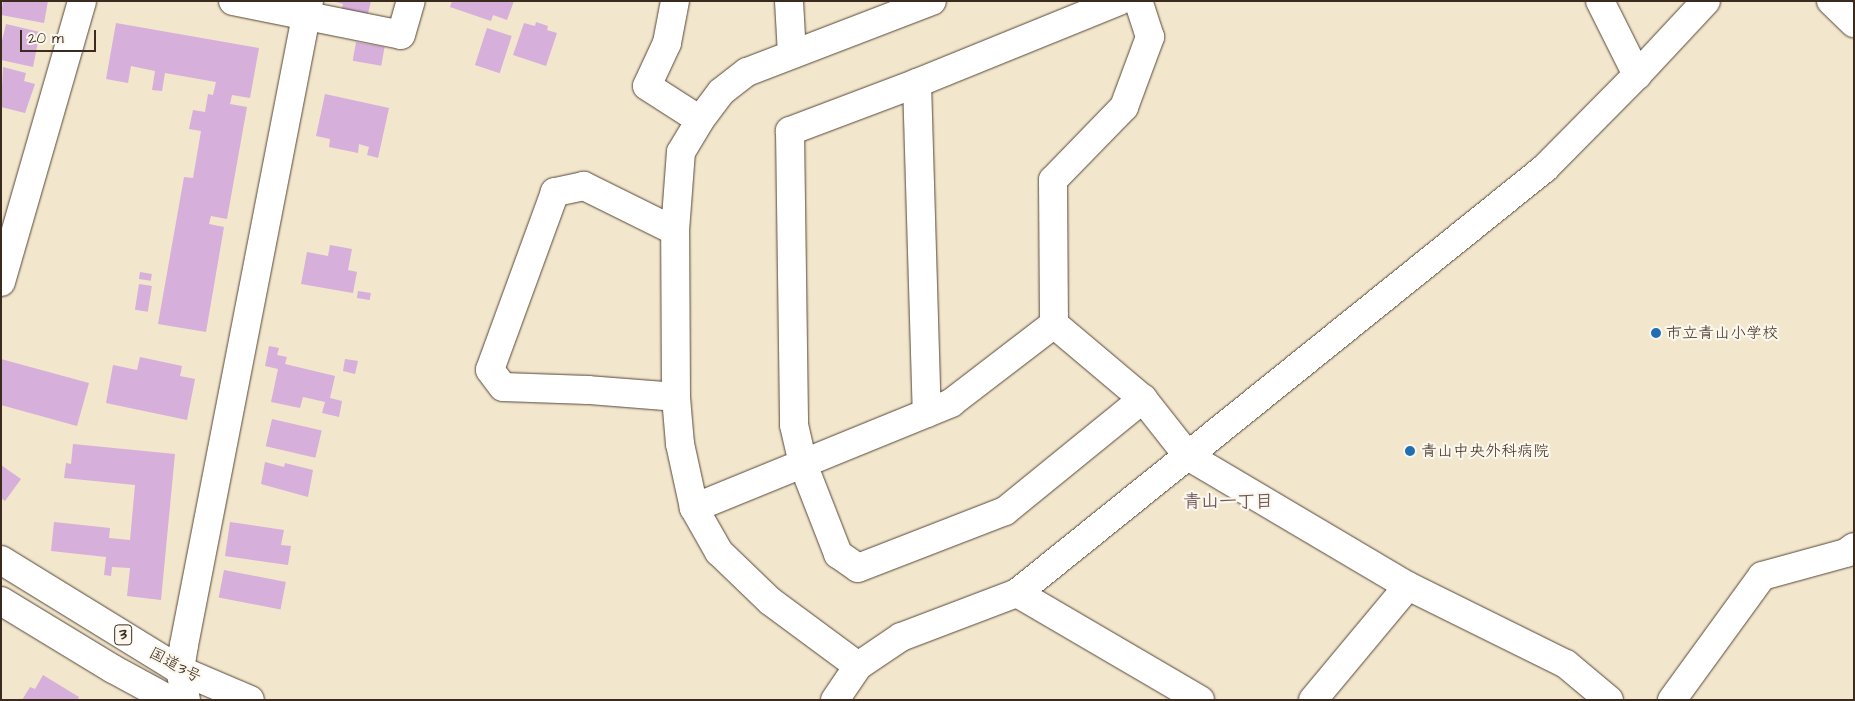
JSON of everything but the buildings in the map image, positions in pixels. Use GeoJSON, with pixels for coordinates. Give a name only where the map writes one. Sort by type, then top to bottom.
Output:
{"type":"FeatureCollection","features":[{"type":"Feature","properties":{"kind":"main road"},"geometry":{"type":"LineString","coordinates":[[1,282],[82,1]]}},
{"type":"Feature","properties":{"kind":"main road"},"geometry":{"type":"LineString","coordinates":[[233,1],[308,9],[401,35],[410,1]]}},
{"type":"Feature","properties":{"kind":"main road"},"geometry":{"type":"LineString","coordinates":[[675,1],[667,43],[647,86],[700,120]]}},
{"type":"Feature","properties":{"kind":"main road"},"geometry":{"type":"LineString","coordinates":[[789,1],[792,54]]}},
{"type":"Feature","properties":{"kind":"main road"},"geometry":{"type":"LineString","coordinates":[[1119,1],[917,83],[790,131],[794,425],[803,464],[838,554],[858,568],[1005,511],[1144,399]]}},
{"type":"Feature","properties":{"kind":"main road"},"geometry":{"type":"LineString","coordinates":[[1138,1],[1150,37],[1124,107],[1053,180],[1054,324],[1144,399],[1188,456],[1408,586],[1566,664],[1609,700]]}},
{"type":"Feature","properties":{"kind":"main road"},"geometry":{"type":"LineString","coordinates":[[1600,1],[1638,75]]}},
{"type":"Feature","properties":{"kind":"main road"},"geometry":{"type":"LineString","coordinates":[[835,700],[858,666],[901,637],[1017,593],[1188,456],[1545,168],[1638,75],[1706,1]]}},
{"type":"Feature","properties":{"kind":"main road"},"geometry":{"type":"LineString","coordinates":[[1830,1],[1854,23]]}},
{"type":"Feature","properties":{"kind":"main road"},"geometry":{"type":"LineString","coordinates":[[858,666],[770,601],[719,552],[694,508],[680,444],[676,397],[675,230],[681,152],[700,120],[721,92],[747,72],[920,4]]}},
{"type":"Feature","properties":{"kind":"main road"},"geometry":{"type":"LineString","coordinates":[[186,700],[180,670],[308,9]]}},
{"type":"Feature","properties":{"kind":"main road"},"geometry":{"type":"LineString","coordinates":[[917,83],[927,413]]}},
{"type":"Feature","properties":{"kind":"main road"},"geometry":{"type":"LineString","coordinates":[[675,230],[584,186],[556,192],[490,370],[503,387],[588,390],[676,397]]}},
{"type":"Feature","properties":{"kind":"main road"},"geometry":{"type":"LineString","coordinates":[[694,508],[952,403],[1054,324]]}},
{"type":"Feature","properties":{"kind":"main road"},"geometry":{"type":"LineString","coordinates":[[1672,700],[1762,576],[1846,553],[1854,547]]}},
{"type":"Feature","properties":{"kind":"main road","name":"国道3号"},"geometry":{"type":"LineString","coordinates":[[1,560],[180,670],[250,700]]}},
{"type":"Feature","properties":{"kind":"main road"},"geometry":{"type":"LineString","coordinates":[[1312,700],[1408,586]]}},
{"type":"Feature","properties":{"kind":"main road"},"geometry":{"type":"LineString","coordinates":[[1017,593],[1200,700]]}},
{"type":"Feature","properties":{"kind":"main road","name":"国道3号"},"geometry":{"type":"LineString","coordinates":[[1,602],[113,669],[170,700]]}},
{"type":"Feature","properties":{"kind":"place","name":"市立青山小学校"},"geometry":{"type":"Point","coordinates":[1656,333]}},
{"type":"Feature","properties":{"kind":"place","name":"青山中央外科病院"},"geometry":{"type":"Point","coordinates":[1410,451]}},
{"type":"Feature","properties":{"kind":"district","name":"青山一丁目"},"geometry":{"type":"Point","coordinates":[1228,502]}}]}
